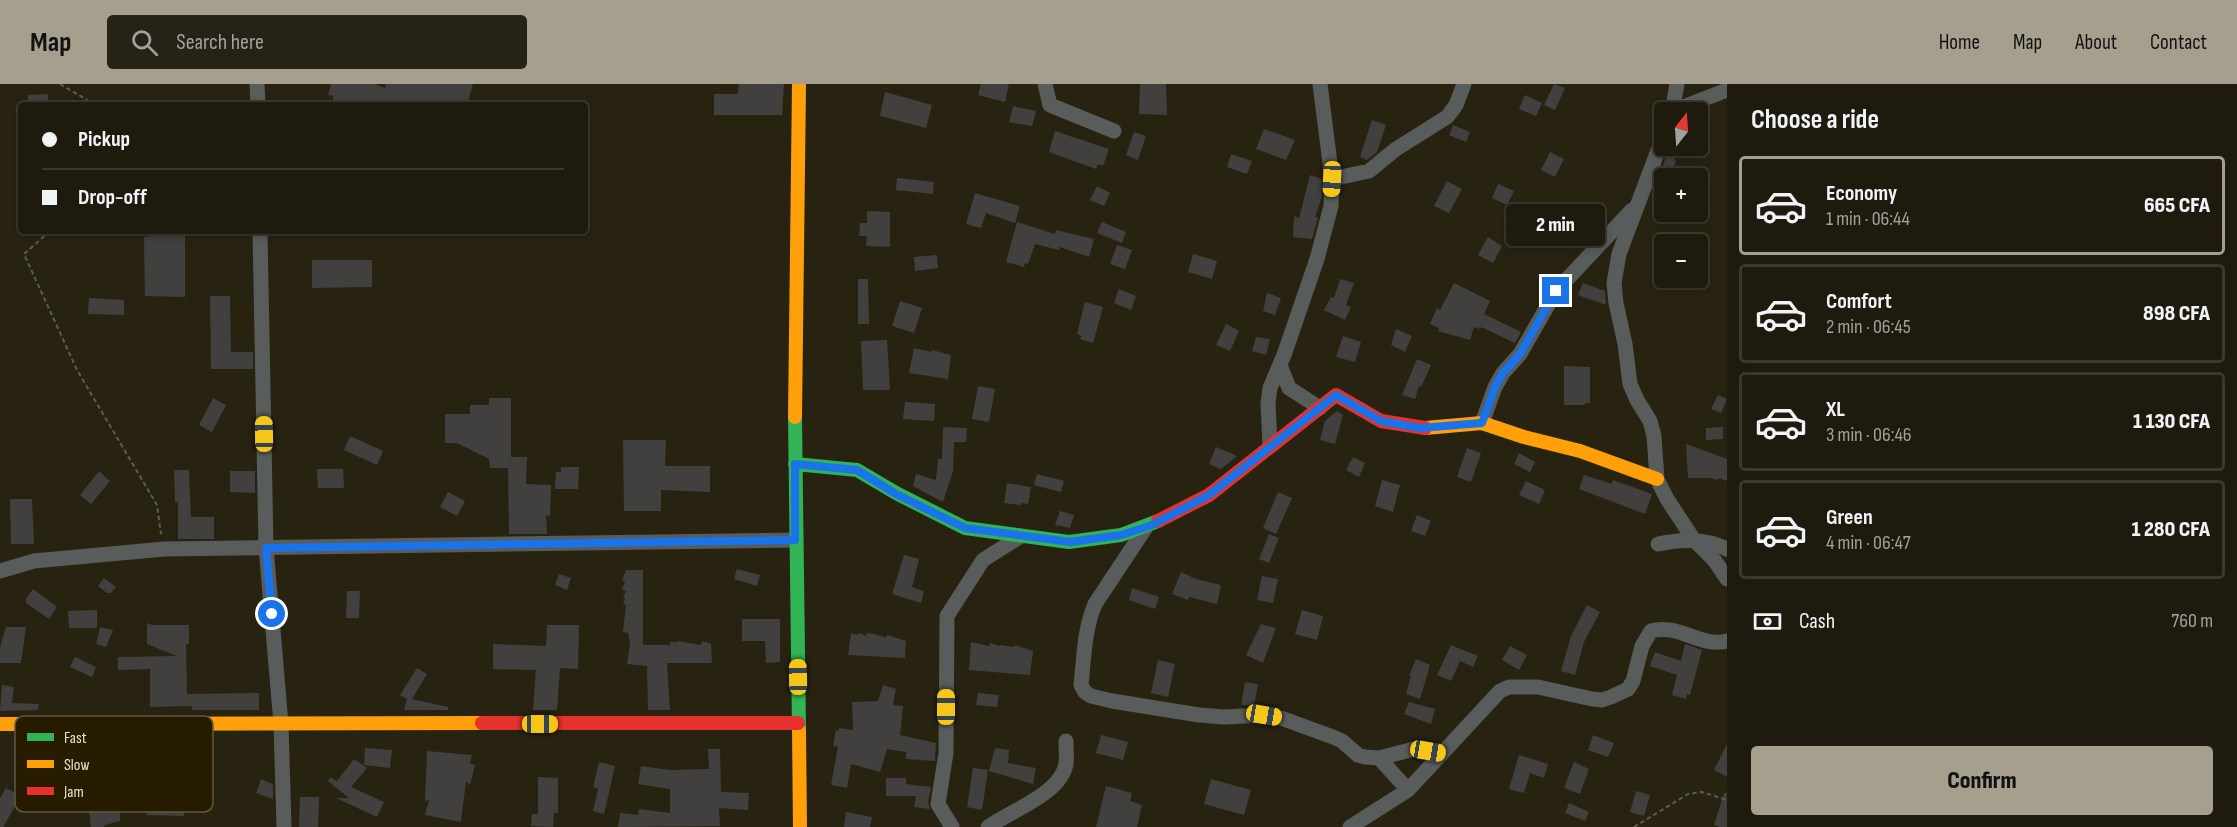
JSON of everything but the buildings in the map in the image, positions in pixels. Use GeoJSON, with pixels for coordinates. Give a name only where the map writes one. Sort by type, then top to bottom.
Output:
{"type":"FeatureCollection","features":[{"type":"Feature","properties":{"kind":"street"},"geometry":{"type":"LineString","coordinates":[[257,84],[258,102]]}},
{"type":"Feature","properties":{"kind":"street"},"geometry":{"type":"LineString","coordinates":[[799,84],[795,540],[800,827]]}},
{"type":"Feature","properties":{"kind":"street"},"geometry":{"type":"LineString","coordinates":[[1045,84],[1050,105],[1114,131]]}},
{"type":"Feature","properties":{"kind":"street"},"geometry":{"type":"LineString","coordinates":[[1270,446],[1268,403],[1270,388],[1317,259],[1331,206],[1332,179],[1320,84]]}},
{"type":"Feature","properties":{"kind":"street"},"geometry":{"type":"LineString","coordinates":[[1332,179],[1369,171],[1396,149],[1447,117],[1464,84]]}},
{"type":"Feature","properties":{"kind":"street"},"geometry":{"type":"LineString","coordinates":[[1674,102],[1677,84]]}},
{"type":"Feature","properties":{"kind":"street"},"geometry":{"type":"LineString","coordinates":[[1698,102],[1727,90]]}},
{"type":"Feature","properties":{"kind":"street"},"geometry":{"type":"LineString","coordinates":[[1656,156],[1619,254],[1614,283],[1616,303],[1625,344],[1630,384],[1650,421],[1654,436],[1657,479],[1667,499],[1694,540],[1715,561],[1727,579]]}},
{"type":"Feature","properties":{"kind":"street"},"geometry":{"type":"LineString","coordinates":[[1482,423],[1495,387],[1503,373],[1520,354],[1556,291],[1637,206]]}},
{"type":"Feature","properties":{"kind":"street"},"geometry":{"type":"LineString","coordinates":[[260,234],[266,548],[282,724],[284,827]]}},
{"type":"Feature","properties":{"kind":"street"},"geometry":{"type":"LineString","coordinates":[[1280,365],[1289,388],[1320,408]]}},
{"type":"Feature","properties":{"kind":"street"},"geometry":{"type":"LineString","coordinates":[[795,464],[857,470],[896,494],[965,528],[1070,542],[1121,535],[1146,527],[1209,495],[1336,395],[1381,421],[1420,428],[1482,423],[1524,437],[1580,451],[1657,479]]}},
{"type":"Feature","properties":{"kind":"street"},"geometry":{"type":"LineString","coordinates":[[1146,527],[1090,615],[1081,685],[1085,692],[1091,696],[1112,701],[1199,715],[1224,717],[1264,715],[1281,718],[1333,736],[1358,755],[1379,758],[1414,749],[1442,754]]}},
{"type":"Feature","properties":{"kind":"street"},"geometry":{"type":"LineString","coordinates":[[952,827],[938,804],[946,753],[947,616],[984,561],[1021,536]]}},
{"type":"Feature","properties":{"kind":"street"},"geometry":{"type":"LineString","coordinates":[[1658,544],[1680,539],[1694,540],[1727,549]]}},
{"type":"Feature","properties":{"kind":"street"},"geometry":{"type":"LineString","coordinates":[[0,571],[34,561],[164,549],[795,540]]}},
{"type":"Feature","properties":{"kind":"street"},"geometry":{"type":"LineString","coordinates":[[1350,827],[1408,790],[1500,691],[1509,687],[1538,687],[1602,700],[1628,689],[1633,681],[1642,646],[1651,631],[1661,628],[1717,643],[1727,641]]}},
{"type":"Feature","properties":{"kind":"street"},"geometry":{"type":"LineString","coordinates":[[213,724],[798,723]]}},
{"type":"Feature","properties":{"kind":"street"},"geometry":{"type":"LineString","coordinates":[[988,827],[1049,790],[1060,780],[1066,765],[1066,741]]}},
{"type":"Feature","properties":{"kind":"street"},"geometry":{"type":"LineString","coordinates":[[1379,758],[1408,790]]}},
{"type":"Feature","properties":{"kind":"path"},"geometry":{"type":"LineString","coordinates":[[60,84],[91,102]]}},
{"type":"Feature","properties":{"kind":"path"},"geometry":{"type":"LineString","coordinates":[[47,234],[24,254],[77,370],[157,505],[164,549]]}},
{"type":"Feature","properties":{"kind":"path"},"geometry":{"type":"LineString","coordinates":[[1634,827],[1688,794],[1702,792],[1727,800]]}},
{"type":"Feature","properties":{"kind":"traffic: fast"},"geometry":{"type":"LineString","coordinates":[[795,417],[799,730]]}},
{"type":"Feature","properties":{"kind":"traffic: fast"},"geometry":{"type":"LineString","coordinates":[[795,464],[857,470],[896,493],[965,528],[1069,542],[1121,535],[1158,521]]}},
{"type":"Feature","properties":{"kind":"traffic: slow"},"geometry":{"type":"LineString","coordinates":[[795,417],[799,84]]}},
{"type":"Feature","properties":{"kind":"traffic: slow"},"geometry":{"type":"LineString","coordinates":[[1425,428],[1482,423],[1524,437],[1580,451],[1657,479]]}},
{"type":"Feature","properties":{"kind":"traffic: slow"},"geometry":{"type":"LineString","coordinates":[[213,724],[482,723]]}},
{"type":"Feature","properties":{"kind":"traffic: slow"},"geometry":{"type":"LineString","coordinates":[[0,724],[15,724]]}},
{"type":"Feature","properties":{"kind":"traffic: slow"},"geometry":{"type":"LineString","coordinates":[[799,730],[800,827]]}},
{"type":"Feature","properties":{"kind":"traffic: jam"},"geometry":{"type":"LineString","coordinates":[[1158,521],[1209,495],[1336,395],[1381,421],[1425,428]]}},
{"type":"Feature","properties":{"kind":"traffic: jam"},"geometry":{"type":"LineString","coordinates":[[482,723],[798,723]]}},
{"type":"Feature","properties":{"kind":"route"},"geometry":{"type":"LineString","coordinates":[[272,614],[266,548],[795,540],[795,464],[857,470],[896,494],[965,528],[1070,542],[1121,535],[1152,525],[1209,495],[1336,395],[1381,421],[1420,428],[1482,423],[1495,387],[1503,373],[1520,354],[1556,291]]}}]}
